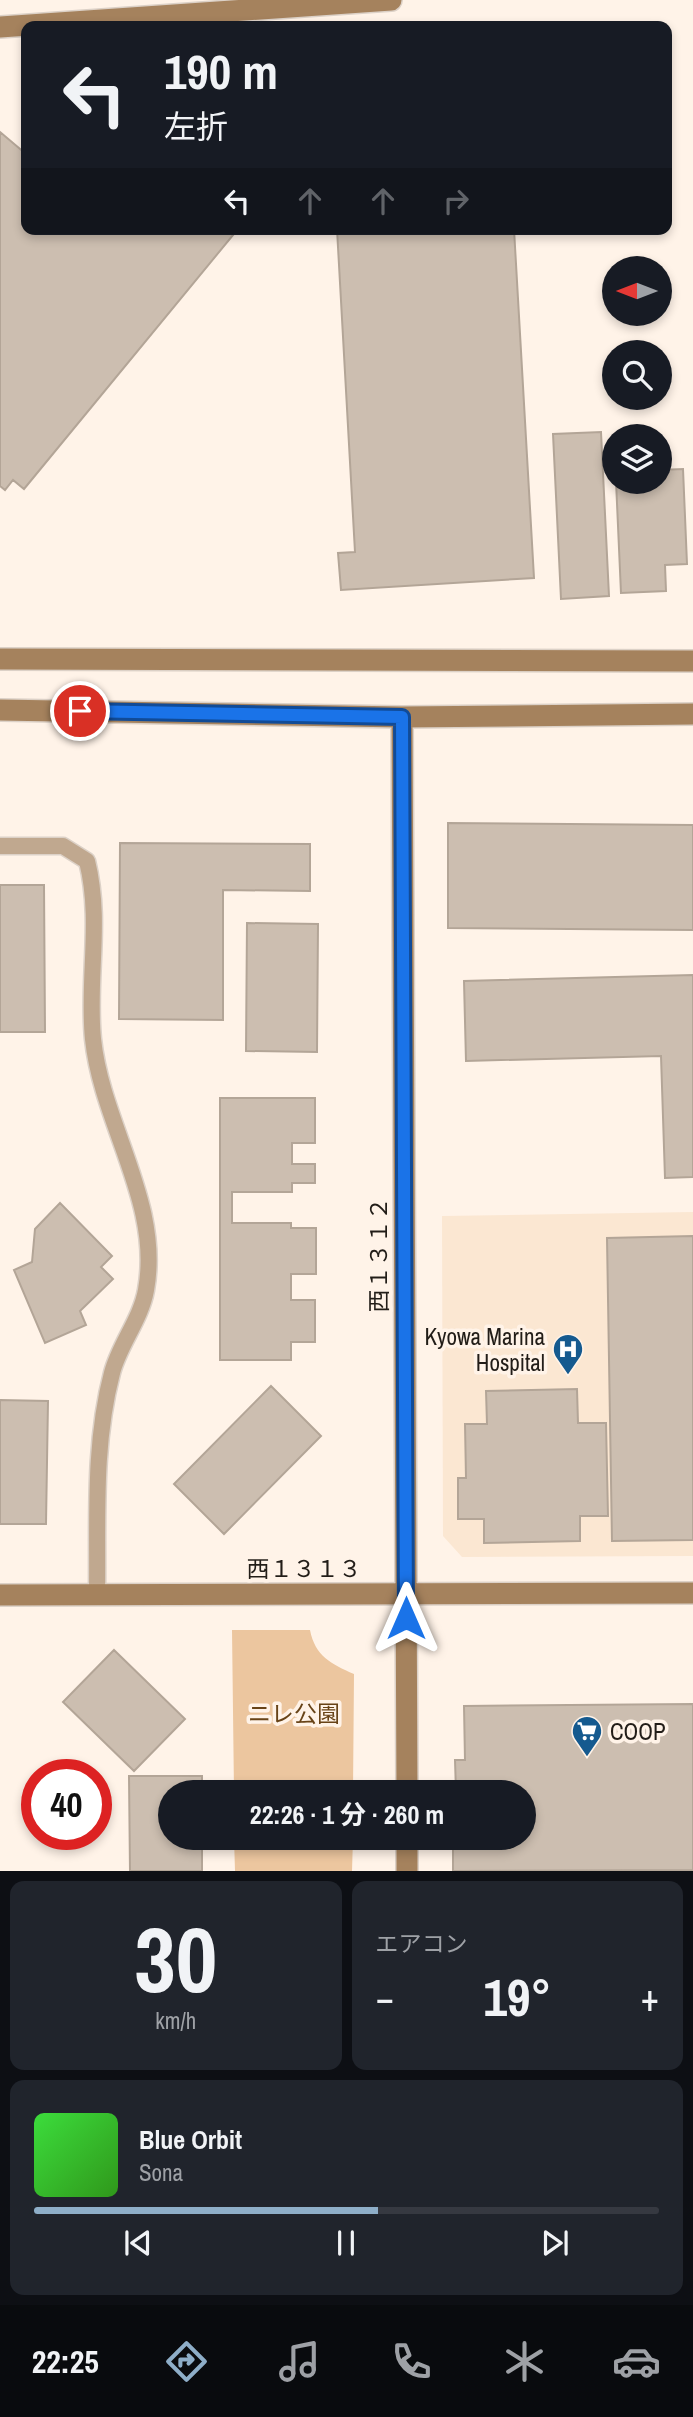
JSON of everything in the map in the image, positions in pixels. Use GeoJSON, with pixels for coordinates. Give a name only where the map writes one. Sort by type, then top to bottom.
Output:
{"type":"FeatureCollection","features":[{"type":"Feature","properties":{"kind":"street"},"geometry":{"type":"LineString","coordinates":[[87,21],[391,0]]}},
{"type":"Feature","properties":{"kind":"street"},"geometry":{"type":"LineString","coordinates":[[0,27],[21,26]]}},
{"type":"Feature","properties":{"kind":"street"},"geometry":{"type":"LineString","coordinates":[[0,659],[693,662]]}},
{"type":"Feature","properties":{"kind":"street"},"geometry":{"type":"LineString","coordinates":[[0,710],[402,717],[693,714]]}},
{"type":"Feature","properties":{"kind":"street","name":"西１３１２"},"geometry":{"type":"LineString","coordinates":[[402,717],[407,1780]]}},
{"type":"Feature","properties":{"kind":"street","name":"西１３１３"},"geometry":{"type":"LineString","coordinates":[[0,1595],[693,1593]]}},
{"type":"Feature","properties":{"kind":"street"},"geometry":{"type":"LineString","coordinates":[[407,1850],[407,1871]]}},
{"type":"Feature","properties":{"kind":"lane"},"geometry":{"type":"LineString","coordinates":[[0,846],[63,846],[87,861],[95,891],[93,1040],[108,1108],[148,1226],[146,1292],[112,1371],[100,1431],[97,1595]]}},
{"type":"Feature","properties":{"kind":"shaded area","name":"Kyowa Marina Hospital"},"geometry":{"type":"Polygon","coordinates":[[[693,1212],[693,1556],[462,1557],[443,1536],[442,1216],[693,1212]]]}},
{"type":"Feature","properties":{"kind":"green space","name":"ニレ公園"},"geometry":{"type":"Polygon","coordinates":[[[232,1630],[310,1630],[312,1639],[325,1658],[354,1674],[353,1780],[234,1780],[232,1630]]]}},
{"type":"Feature","properties":{"kind":"green space"},"geometry":{"type":"Polygon","coordinates":[[[234,1850],[353,1850],[352,1871],[235,1871],[234,1850]]]}},
{"type":"Feature","properties":{"kind":"building"},"geometry":{"type":"Polygon","coordinates":[[[0,132],[21,150],[21,235],[233,235],[24,489],[13,480],[5,490],[0,486],[0,132]]]}},
{"type":"Feature","properties":{"kind":"building"},"geometry":{"type":"Polygon","coordinates":[[[337,235],[514,235],[534,578],[341,590],[338,553],[355,552],[337,235]]]}},
{"type":"Feature","properties":{"kind":"building"},"geometry":{"type":"Polygon","coordinates":[[[601,432],[609,596],[561,599],[553,434],[601,432]]]}},
{"type":"Feature","properties":{"kind":"building"},"geometry":{"type":"Polygon","coordinates":[[[672,469],[683,469],[687,564],[665,565],[666,591],[621,593],[617,494],[672,494],[672,469]]]}},
{"type":"Feature","properties":{"kind":"building"},"geometry":{"type":"Polygon","coordinates":[[[448,823],[693,825],[693,930],[448,928],[448,823]]]}},
{"type":"Feature","properties":{"kind":"building"},"geometry":{"type":"Polygon","coordinates":[[[120,843],[310,844],[310,891],[223,890],[223,1020],[119,1019],[120,843]]]}},
{"type":"Feature","properties":{"kind":"building"},"geometry":{"type":"Polygon","coordinates":[[[0,885],[44,885],[45,1032],[0,1032],[0,885]]]}},
{"type":"Feature","properties":{"kind":"building"},"geometry":{"type":"Polygon","coordinates":[[[247,923],[318,924],[317,1052],[246,1051],[247,923]]]}},
{"type":"Feature","properties":{"kind":"building"},"geometry":{"type":"Polygon","coordinates":[[[693,975],[693,1177],[665,1178],[661,1056],[466,1061],[464,981],[693,975]]]}},
{"type":"Feature","properties":{"kind":"building"},"geometry":{"type":"Polygon","coordinates":[[[220,1098],[315,1098],[315,1143],[292,1143],[292,1164],[315,1164],[315,1183],[292,1183],[292,1192],[232,1192],[232,1223],[291,1223],[291,1228],[316,1228],[316,1274],[291,1274],[291,1300],[315,1300],[315,1342],[291,1342],[291,1360],[220,1360],[220,1098]]]}},
{"type":"Feature","properties":{"kind":"building"},"geometry":{"type":"Polygon","coordinates":[[[60,1203],[112,1256],[101,1267],[113,1279],[80,1311],[86,1325],[45,1343],[14,1270],[32,1262],[35,1229],[60,1203]]]}},
{"type":"Feature","properties":{"kind":"building"},"geometry":{"type":"Polygon","coordinates":[[[693,1236],[693,1540],[612,1541],[607,1238],[693,1236]]]}},
{"type":"Feature","properties":{"kind":"building"},"geometry":{"type":"Polygon","coordinates":[[[271,1386],[321,1436],[224,1534],[174,1484],[271,1386]]]}},
{"type":"Feature","properties":{"kind":"building"},"geometry":{"type":"Polygon","coordinates":[[[577,1389],[578,1423],[606,1423],[608,1516],[580,1516],[580,1541],[484,1543],[484,1519],[458,1519],[458,1478],[466,1478],[465,1424],[487,1424],[486,1391],[577,1389]]]}},
{"type":"Feature","properties":{"kind":"building"},"geometry":{"type":"Polygon","coordinates":[[[0,1400],[48,1401],[46,1524],[0,1524],[0,1400]]]}},
{"type":"Feature","properties":{"kind":"building"},"geometry":{"type":"Polygon","coordinates":[[[114,1650],[185,1719],[134,1771],[63,1702],[114,1650]]]}},
{"type":"Feature","properties":{"kind":"building"},"geometry":{"type":"Polygon","coordinates":[[[693,1704],[693,1870],[453,1871],[453,1850],[536,1850],[536,1780],[456,1780],[455,1760],[465,1760],[464,1706],[693,1704]]]}},
{"type":"Feature","properties":{"kind":"building"},"geometry":{"type":"Polygon","coordinates":[[[129,1776],[202,1776],[202,1780],[158,1780],[158,1850],[202,1850],[202,1871],[130,1871],[129,1776]]]}},
{"type":"Feature","properties":{"kind":"place","name":"Kyowa Marina Hospital"},"geometry":{"type":"Point","coordinates":[568,1376]}},
{"type":"Feature","properties":{"kind":"place","name":"COOP"},"geometry":{"type":"Point","coordinates":[587,1758]}},
{"type":"Feature","properties":{"kind":"route"},"geometry":{"type":"LineString","coordinates":[[80,711],[402,717],[406,1618]]}}]}
